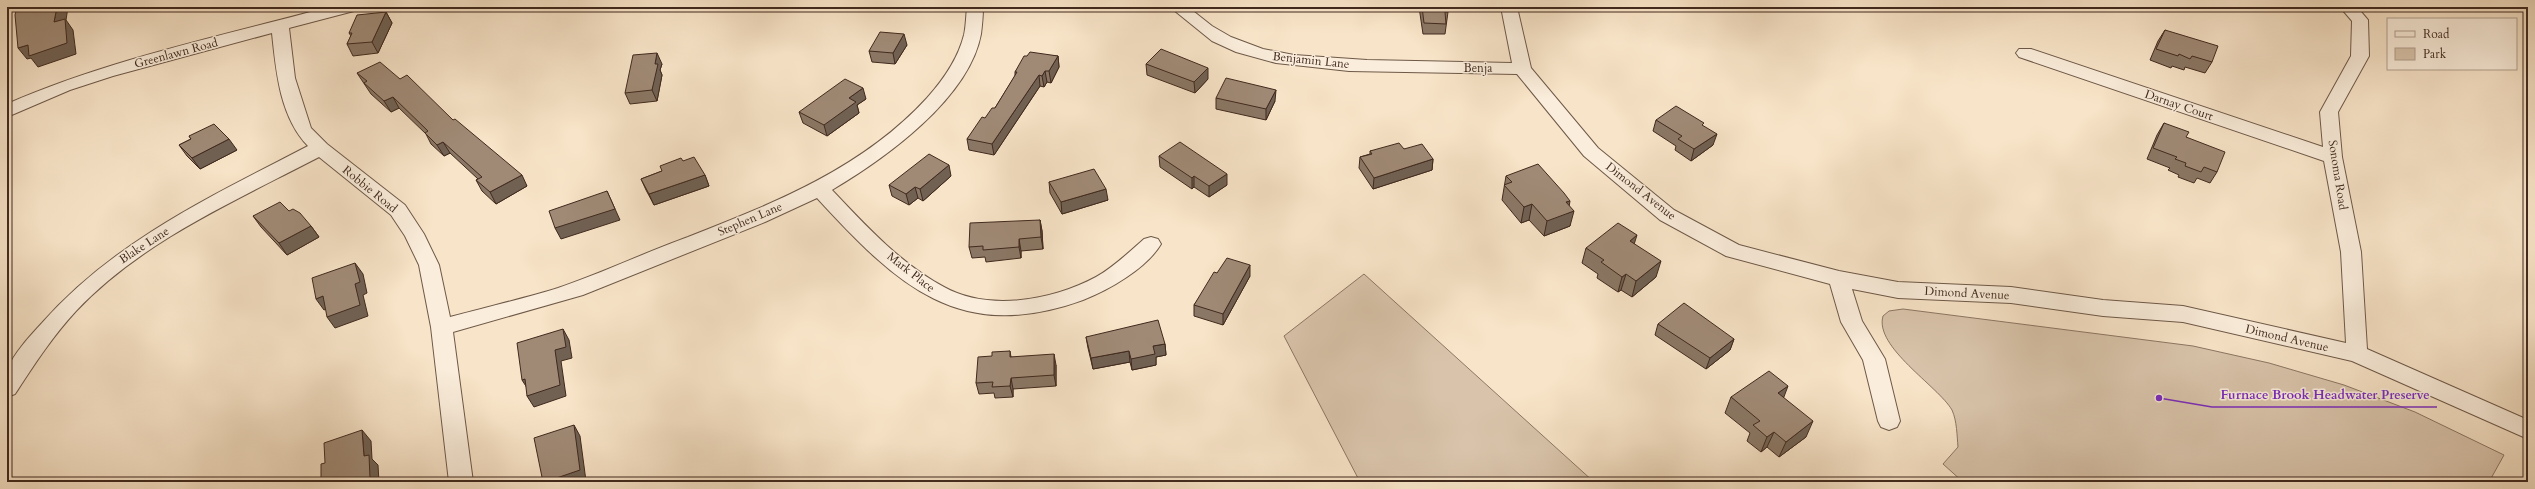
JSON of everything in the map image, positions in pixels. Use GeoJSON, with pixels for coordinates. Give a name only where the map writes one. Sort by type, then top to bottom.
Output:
{"type":"FeatureCollection","features":[{"type":"Feature","properties":{"kind":"street","name":"Greenlawn Road"},"geometry":{"type":"LineString","coordinates":[[7,110],[64,86],[107,72],[280,24],[348,7]]}},
{"type":"Feature","properties":{"kind":"street","name":"Stephen Lane"},"geometry":{"type":"LineString","coordinates":[[442,327],[560,294],[741,224],[820,188],[894,138],[928,109],[950,84],[962,61],[971,36],[975,7]]}},
{"type":"Feature","properties":{"kind":"street","name":"Benjamin Lane"},"geometry":{"type":"LineString","coordinates":[[1178,7],[1205,29],[1224,41],[1279,59],[1315,63],[1434,68]]}},
{"type":"Feature","properties":{"kind":"street","name":"Dimond Avenue"},"geometry":{"type":"LineString","coordinates":[[1509,7],[1522,69],[1591,152],[1667,214],[1734,251],[1839,279],[1898,290],[2011,295],[2103,308],[2183,314],[2357,354],[2528,430]]}},
{"type":"Feature","properties":{"kind":"street","name":"Sonoma Road"},"geometry":{"type":"LineString","coordinates":[[2348,7],[2360,20],[2360,56],[2329,112],[2333,157],[2351,252],[2357,354]]}},
{"type":"Feature","properties":{"kind":"street","name":"Robbie Road"},"geometry":{"type":"LineString","coordinates":[[280,24],[286,78],[303,130],[320,148],[398,210],[414,234],[429,264],[442,327],[461,482]]}},
{"type":"Feature","properties":{"kind":"street","name":"Darnay Court"},"geometry":{"type":"LineString","coordinates":[[2025,53],[2333,157]]}},
{"type":"Feature","properties":{"kind":"street","name":"Benja"},"geometry":{"type":"LineString","coordinates":[[1434,68],[1522,69]]}},
{"type":"Feature","properties":{"kind":"street","name":"Blake Lane"},"geometry":{"type":"LineString","coordinates":[[7,388],[43,332],[70,303],[106,270],[146,241],[320,148]]}},
{"type":"Feature","properties":{"kind":"street","name":"Mark Place"},"geometry":{"type":"LineString","coordinates":[[820,188],[842,212],[910,274],[939,294],[972,305],[1007,308],[1038,306],[1070,297],[1103,282],[1121,270],[1151,244]]}},
{"type":"Feature","properties":{"kind":"street"},"geometry":{"type":"LineString","coordinates":[[1839,279],[1852,322],[1874,359],[1889,421]]}},
{"type":"Feature","properties":{"kind":"green space"},"geometry":{"type":"Polygon","coordinates":[[[1364,274],[1594,482],[1360,482],[1284,336],[1364,274]]]}},
{"type":"Feature","properties":{"kind":"green space"},"geometry":{"type":"Polygon","coordinates":[[[1903,309],[2193,346],[2269,363],[2344,385],[2415,412],[2504,455],[2489,482],[1963,482],[1943,464],[1958,447],[1956,424],[1952,410],[1945,400],[1897,353],[1888,340],[1883,328],[1883,316],[1889,311],[1903,309]]]}},
{"type":"Feature","properties":{"kind":"building"},"geometry":{"type":"Polygon","coordinates":[[[17,7],[57,7],[54,22],[65,19],[67,43],[29,56],[28,45],[18,48],[15,15],[17,7]]]}},
{"type":"Feature","properties":{"kind":"building"},"geometry":{"type":"Polygon","coordinates":[[[1422,7],[1448,7],[1448,12],[1445,12],[1446,24],[1424,23],[1422,7]]]}},
{"type":"Feature","properties":{"kind":"building"},"geometry":{"type":"Polygon","coordinates":[[[386,12],[372,42],[347,44],[352,33],[349,33],[357,15],[386,12]]]}},
{"type":"Feature","properties":{"kind":"building"},"geometry":{"type":"Polygon","coordinates":[[[2165,30],[2218,46],[2212,62],[2192,56],[2190,59],[2179,54],[2178,56],[2156,49],[2165,30]]]}},
{"type":"Feature","properties":{"kind":"building"},"geometry":{"type":"Polygon","coordinates":[[[880,32],[904,34],[893,53],[869,51],[880,32]]]}},
{"type":"Feature","properties":{"kind":"building"},"geometry":{"type":"Polygon","coordinates":[[[1161,49],[1208,68],[1194,82],[1146,64],[1161,49]]]}},
{"type":"Feature","properties":{"kind":"building"},"geometry":{"type":"Polygon","coordinates":[[[1030,52],[1058,56],[1049,71],[1045,71],[1042,76],[1039,75],[992,144],[967,139],[982,117],[985,118],[992,108],[995,108],[1017,72],[1015,72],[1024,56],[1027,56],[1030,52]]]}},
{"type":"Feature","properties":{"kind":"building"},"geometry":{"type":"Polygon","coordinates":[[[657,53],[655,64],[658,64],[652,90],[625,93],[633,55],[657,53]]]}},
{"type":"Feature","properties":{"kind":"building"},"geometry":{"type":"Polygon","coordinates":[[[380,62],[400,79],[407,75],[453,120],[455,119],[522,175],[490,192],[476,180],[482,177],[443,142],[437,145],[425,133],[428,131],[393,97],[384,101],[364,83],[367,81],[357,73],[380,62]]]}},
{"type":"Feature","properties":{"kind":"building"},"geometry":{"type":"Polygon","coordinates":[[[1226,78],[1276,90],[1266,109],[1216,98],[1226,78]]]}},
{"type":"Feature","properties":{"kind":"building"},"geometry":{"type":"Polygon","coordinates":[[[845,79],[863,88],[849,98],[856,102],[824,125],[799,112],[845,79]]]}},
{"type":"Feature","properties":{"kind":"building"},"geometry":{"type":"Polygon","coordinates":[[[1676,106],[1704,123],[1702,125],[1717,134],[1694,149],[1678,139],[1682,136],[1656,120],[1676,106]]]}},
{"type":"Feature","properties":{"kind":"building"},"geometry":{"type":"Polygon","coordinates":[[[2164,123],[2189,132],[2186,137],[2225,152],[2217,172],[2204,167],[2201,172],[2185,166],[2186,163],[2175,159],[2177,157],[2153,148],[2164,123]]]}},
{"type":"Feature","properties":{"kind":"building"},"geometry":{"type":"Polygon","coordinates":[[[214,124],[229,139],[192,158],[179,145],[191,139],[189,136],[214,124]]]}},
{"type":"Feature","properties":{"kind":"building"},"geometry":{"type":"Polygon","coordinates":[[[1180,142],[1227,174],[1209,186],[1194,176],[1192,178],[1159,156],[1180,142]]]}},
{"type":"Feature","properties":{"kind":"building"},"geometry":{"type":"Polygon","coordinates":[[[1399,143],[1404,149],[1422,144],[1433,159],[1374,178],[1360,157],[1372,154],[1370,151],[1399,143]]]}},
{"type":"Feature","properties":{"kind":"building"},"geometry":{"type":"Polygon","coordinates":[[[929,154],[949,165],[920,189],[915,187],[906,194],[889,185],[929,154]]]}},
{"type":"Feature","properties":{"kind":"building"},"geometry":{"type":"Polygon","coordinates":[[[694,157],[705,175],[649,194],[641,179],[662,171],[660,166],[681,158],[683,161],[694,157]]]}},
{"type":"Feature","properties":{"kind":"building"},"geometry":{"type":"Polygon","coordinates":[[[1538,164],[1564,193],[1570,201],[1566,202],[1574,211],[1547,221],[1532,204],[1524,207],[1504,185],[1512,182],[1506,176],[1538,164]]]}},
{"type":"Feature","properties":{"kind":"building"},"geometry":{"type":"Polygon","coordinates":[[[1094,169],[1106,189],[1061,202],[1049,182],[1094,169]]]}},
{"type":"Feature","properties":{"kind":"building"},"geometry":{"type":"Polygon","coordinates":[[[607,191],[615,209],[555,228],[549,211],[607,191]]]}},
{"type":"Feature","properties":{"kind":"building"},"geometry":{"type":"Polygon","coordinates":[[[280,202],[289,211],[293,209],[300,213],[311,226],[279,243],[253,216],[280,202]]]}},
{"type":"Feature","properties":{"kind":"building"},"geometry":{"type":"Polygon","coordinates":[[[1040,220],[1041,237],[1019,239],[1019,247],[983,250],[983,246],[969,247],[970,223],[1040,220]]]}},
{"type":"Feature","properties":{"kind":"building"},"geometry":{"type":"Polygon","coordinates":[[[1618,223],[1637,235],[1630,241],[1661,261],[1636,281],[1626,274],[1622,277],[1601,262],[1604,260],[1586,248],[1618,223]]]}},
{"type":"Feature","properties":{"kind":"building"},"geometry":{"type":"Polygon","coordinates":[[[1227,258],[1250,265],[1223,314],[1194,305],[1214,272],[1217,273],[1227,258]]]}},
{"type":"Feature","properties":{"kind":"building"},"geometry":{"type":"Polygon","coordinates":[[[355,263],[360,282],[355,284],[360,305],[327,317],[323,296],[316,299],[312,278],[355,263]]]}},
{"type":"Feature","properties":{"kind":"building"},"geometry":{"type":"Polygon","coordinates":[[[1684,303],[1734,339],[1710,358],[1658,324],[1684,303]]]}},
{"type":"Feature","properties":{"kind":"building"},"geometry":{"type":"Polygon","coordinates":[[[1158,320],[1165,344],[1153,346],[1155,354],[1131,359],[1129,351],[1091,358],[1086,337],[1158,320]]]}},
{"type":"Feature","properties":{"kind":"building"},"geometry":{"type":"Polygon","coordinates":[[[563,329],[566,347],[555,350],[560,385],[527,396],[525,379],[522,380],[517,343],[563,329]]]}},
{"type":"Feature","properties":{"kind":"building"},"geometry":{"type":"Polygon","coordinates":[[[1010,351],[1010,357],[1054,354],[1054,375],[1011,378],[1010,386],[992,387],[993,382],[976,383],[978,357],[992,356],[992,352],[1010,351]]]}},
{"type":"Feature","properties":{"kind":"building"},"geometry":{"type":"Polygon","coordinates":[[[1769,371],[1788,386],[1778,393],[1813,421],[1786,442],[1774,432],[1767,437],[1753,425],[1760,421],[1731,397],[1769,371]]]}},
{"type":"Feature","properties":{"kind":"building"},"geometry":{"type":"Polygon","coordinates":[[[574,425],[580,470],[543,482],[534,438],[574,425]]]}},
{"type":"Feature","properties":{"kind":"building"},"geometry":{"type":"Polygon","coordinates":[[[362,430],[364,456],[369,455],[370,478],[360,482],[321,482],[321,464],[325,463],[324,443],[362,430]]]}},
{"type":"Feature","properties":{"kind":"place","name":"Furnace Brook Headwater Preserve"},"geometry":{"type":"Point","coordinates":[2159,398]}}]}
